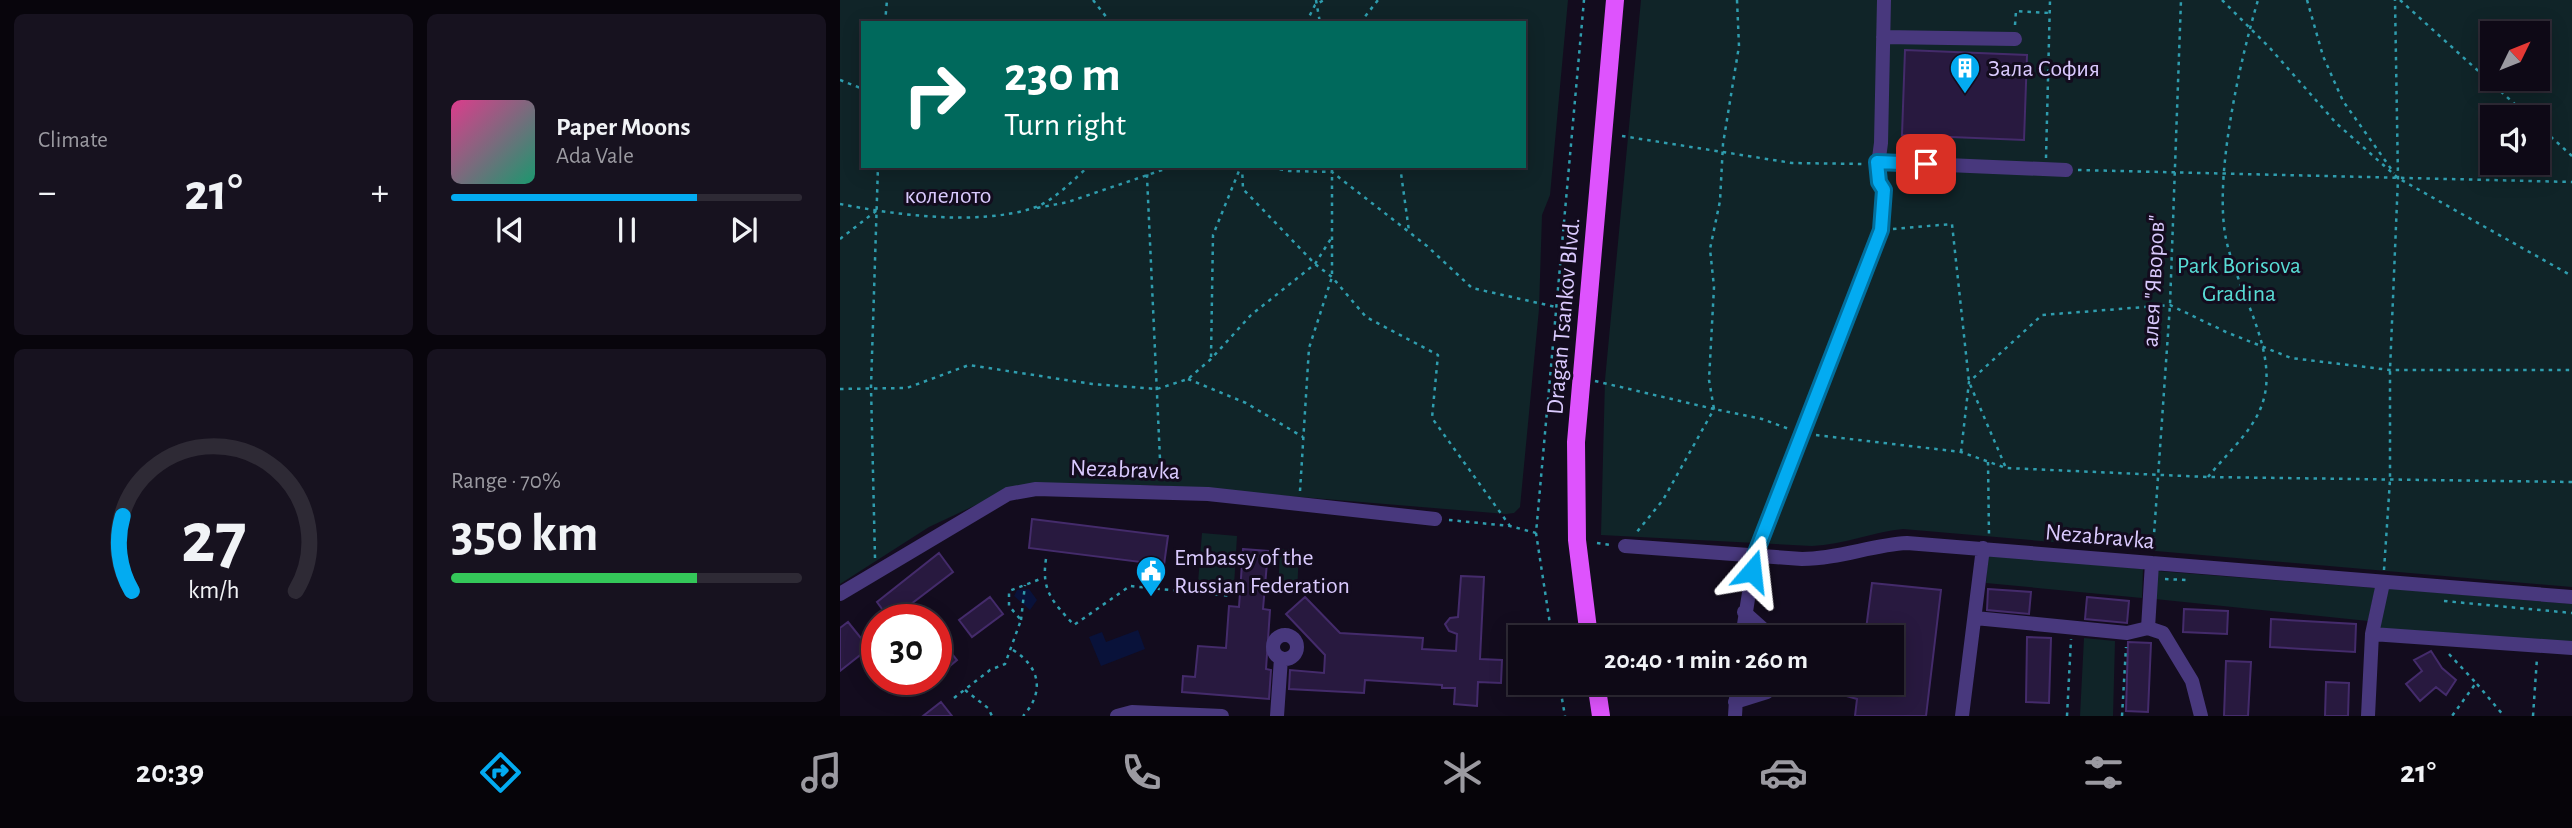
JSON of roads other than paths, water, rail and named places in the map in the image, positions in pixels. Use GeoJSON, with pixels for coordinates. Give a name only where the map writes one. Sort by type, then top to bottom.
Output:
{"type":"FeatureCollection","features":[{"type":"Feature","properties":{"kind":"main road","name":"Dragan Tsankov Blvd."},"geometry":{"type":"LineString","coordinates":[[1587,625],[1576,518],[1576,442],[1615,0]]}},
{"type":"Feature","properties":{"kind":"main road"},"geometry":{"type":"LineString","coordinates":[[1598,695],[1601,716]]}},
{"type":"Feature","properties":{"kind":"street"},"geometry":{"type":"LineString","coordinates":[[1743,625],[1755,555],[1881,230],[1884,190],[1879,182],[1877,162],[1881,143],[1884,0]]}},
{"type":"Feature","properties":{"kind":"street"},"geometry":{"type":"LineString","coordinates":[[1883,37],[2015,34]]}},
{"type":"Feature","properties":{"kind":"street"},"geometry":{"type":"LineString","coordinates":[[1877,162],[2066,170]]}},
{"type":"Feature","properties":{"kind":"street","name":"Nezabravka"},"geometry":{"type":"LineString","coordinates":[[840,594],[1008,494],[1036,489],[1208,494],[1435,519]]}},
{"type":"Feature","properties":{"kind":"street","name":"Nezabravka"},"geometry":{"type":"LineString","coordinates":[[1625,546],[1831,559],[1887,544],[1907,543],[2572,597]]}},
{"type":"Feature","properties":{"kind":"street"},"geometry":{"type":"LineString","coordinates":[[1962,716],[1986,549]]}},
{"type":"Feature","properties":{"kind":"street"},"geometry":{"type":"LineString","coordinates":[[2148,628],[2152,563]]}},
{"type":"Feature","properties":{"kind":"street"},"geometry":{"type":"LineString","coordinates":[[2368,716],[2372,634],[2383,583]]}},
{"type":"Feature","properties":{"kind":"street"},"geometry":{"type":"LineString","coordinates":[[1744,612],[1759,625]]}},
{"type":"Feature","properties":{"kind":"street"},"geometry":{"type":"LineString","coordinates":[[1975,618],[2127,633],[2148,628],[2162,633],[2192,681],[2202,716]]}},
{"type":"Feature","properties":{"kind":"street"},"geometry":{"type":"LineString","coordinates":[[2372,634],[2572,648]]}},
{"type":"Feature","properties":{"kind":"street"},"geometry":{"type":"LineString","coordinates":[[1277,716],[1281,658]]}},
{"type":"Feature","properties":{"kind":"street"},"geometry":{"type":"LineString","coordinates":[[1735,709],[1761,695]]}},
{"type":"Feature","properties":{"kind":"street"},"geometry":{"type":"LineString","coordinates":[[1116,716],[1132,712],[1222,716]]}},
{"type":"Feature","properties":{"kind":"place","name":"Зала София"},"geometry":{"type":"Point","coordinates":[1965,95]}},
{"type":"Feature","properties":{"kind":"place","name":"Embassy of the Russian Federation"},"geometry":{"type":"Point","coordinates":[1151,598]}},
{"type":"Feature","properties":{"kind":"park label","name":"Park Borisova Gradina"},"geometry":{"type":"Point","coordinates":[2239,279]}}]}
